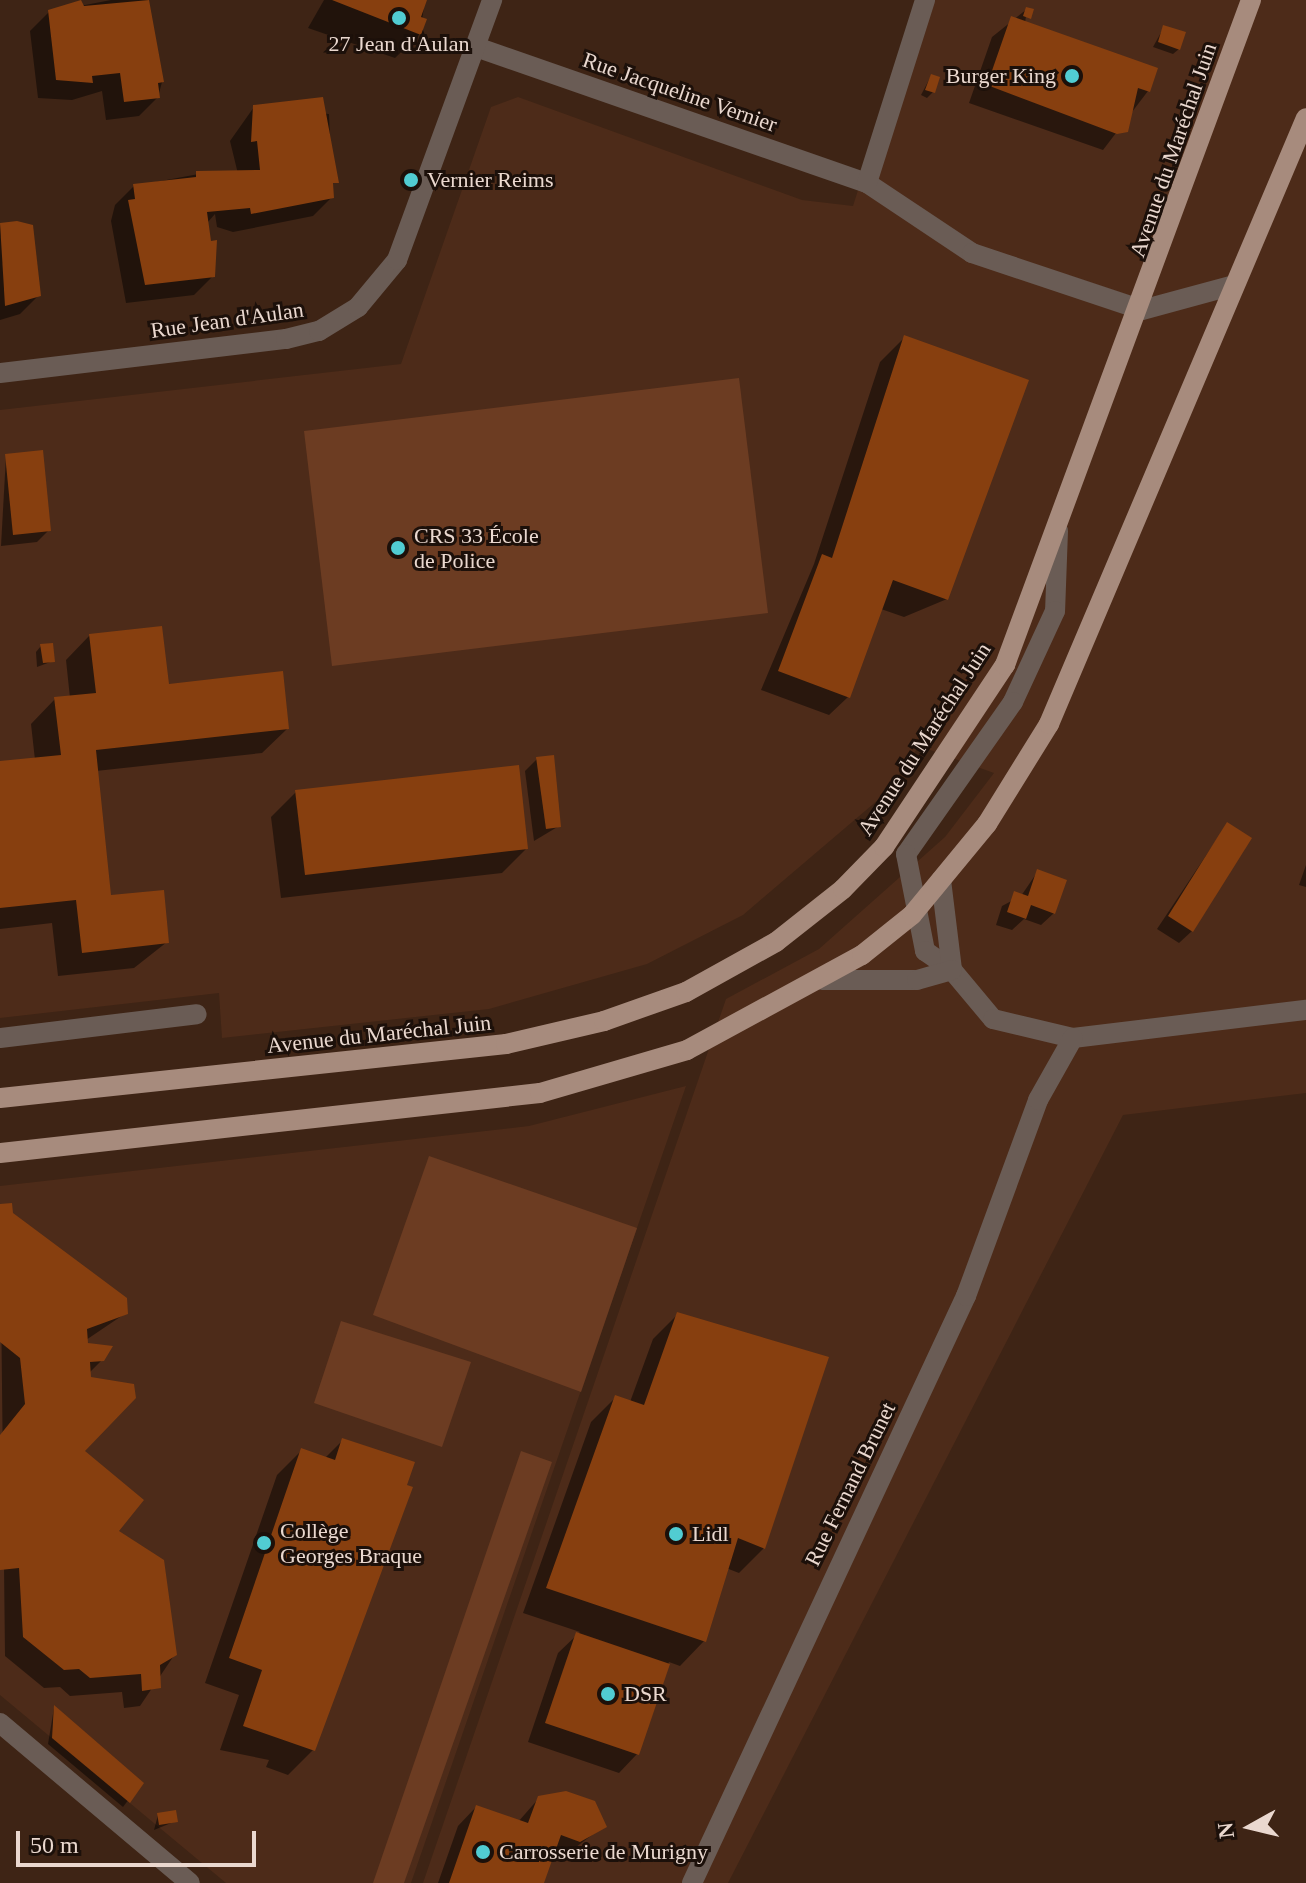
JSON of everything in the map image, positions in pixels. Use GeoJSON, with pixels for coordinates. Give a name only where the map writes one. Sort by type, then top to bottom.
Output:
{"type":"FeatureCollection","features":[{"type":"Feature","properties":{"kind":"main road","name":"Avenue du Maréchal Juin"},"geometry":{"type":"LineString","coordinates":[[0,1098],[506,1044],[686,992],[776,942],[884,847],[1005,665],[1142,310],[1251,0]]}},
{"type":"Feature","properties":{"kind":"main road"},"geometry":{"type":"LineString","coordinates":[[0,1153],[540,1093],[687,1050],[822,980],[912,915],[987,824],[1049,724],[1306,118]]}},
{"type":"Feature","properties":{"kind":"street","name":"Rue Jean d'Aulan"},"geometry":{"type":"LineString","coordinates":[[0,373],[286,339],[319,331],[358,307],[397,260],[492,0]]}},
{"type":"Feature","properties":{"kind":"street"},"geometry":{"type":"LineString","coordinates":[[867,183],[925,0]]}},
{"type":"Feature","properties":{"kind":"street","name":"Rue Jacqueline Vernier"},"geometry":{"type":"LineString","coordinates":[[476,47],[867,183],[972,253],[1142,310]]}},
{"type":"Feature","properties":{"kind":"street"},"geometry":{"type":"LineString","coordinates":[[1142,310],[1234,285]]}},
{"type":"Feature","properties":{"kind":"street"},"geometry":{"type":"LineString","coordinates":[[1058,531],[1055,611],[1013,702],[906,854],[912,915],[925,951],[952,970],[993,1019],[1073,1038],[1306,1010]]}},
{"type":"Feature","properties":{"kind":"street"},"geometry":{"type":"LineString","coordinates":[[941,880],[952,970]]}},
{"type":"Feature","properties":{"kind":"street"},"geometry":{"type":"LineString","coordinates":[[822,980],[917,980],[952,970]]}},
{"type":"Feature","properties":{"kind":"street"},"geometry":{"type":"LineString","coordinates":[[0,1038],[197,1014]]}},
{"type":"Feature","properties":{"kind":"street","name":"Rue Fernand Brunet"},"geometry":{"type":"LineString","coordinates":[[692,1883],[786,1694],[827,1586],[966,1296],[1038,1100],[1073,1038]]}},
{"type":"Feature","properties":{"kind":"street"},"geometry":{"type":"LineString","coordinates":[[0,1723],[190,1883]]}},
{"type":"Feature","properties":{"kind":"shaded area"},"geometry":{"type":"Polygon","coordinates":[[[918,0],[1306,0],[1306,1093],[1123,1115],[728,1883],[423,1883],[726,999],[819,949],[945,837],[994,773],[919,746],[885,794],[743,915],[647,964],[489,1009],[222,1038],[219,993],[0,1018],[0,410],[401,364],[491,107],[518,97],[802,200],[853,206],[918,0]]]}},
{"type":"Feature","properties":{"kind":"shaded area"},"geometry":{"type":"Polygon","coordinates":[[[739,378],[768,613],[332,666],[304,431],[739,378]]]}},
{"type":"Feature","properties":{"kind":"shaded area","name":"Collège Georges Braque"},"geometry":{"type":"Polygon","coordinates":[[[686,1086],[411,1883],[226,1883],[0,1695],[0,1186],[529,1126],[686,1086]]]}},
{"type":"Feature","properties":{"kind":"shaded area"},"geometry":{"type":"Polygon","coordinates":[[[429,1156],[637,1228],[581,1392],[373,1315],[429,1156]]]}},
{"type":"Feature","properties":{"kind":"shaded area"},"geometry":{"type":"Polygon","coordinates":[[[341,1321],[471,1362],[442,1447],[314,1403],[341,1321]]]}},
{"type":"Feature","properties":{"kind":"shaded area"},"geometry":{"type":"Polygon","coordinates":[[[521,1451],[552,1462],[404,1883],[373,1883],[521,1451]]]}},
{"type":"Feature","properties":{"kind":"building"},"geometry":{"type":"Polygon","coordinates":[[[81,0],[84,6],[149,0],[164,82],[158,83],[160,98],[124,102],[120,73],[92,76],[93,83],[56,80],[48,10],[81,0]]]}},
{"type":"Feature","properties":{"kind":"building","name":"27 Jean d'Aulan"},"geometry":{"type":"Polygon","coordinates":[[[332,0],[427,0],[421,17],[427,19],[421,35],[332,0]]]}},
{"type":"Feature","properties":{"kind":"building"},"geometry":{"type":"Polygon","coordinates":[[[1026,7],[1034,9],[1031,19],[1023,16],[1026,7]]]}},
{"type":"Feature","properties":{"kind":"building","name":"Burger King"},"geometry":{"type":"Polygon","coordinates":[[[1011,16],[1158,68],[1150,92],[1138,88],[1128,132],[1117,134],[987,85],[1011,16]]]}},
{"type":"Feature","properties":{"kind":"building"},"geometry":{"type":"Polygon","coordinates":[[[1163,25],[1186,32],[1180,50],[1158,42],[1163,25]]]}},
{"type":"Feature","properties":{"kind":"building"},"geometry":{"type":"Polygon","coordinates":[[[931,74],[940,77],[935,93],[925,90],[931,74]]]}},
{"type":"Feature","properties":{"kind":"building"},"geometry":{"type":"Polygon","coordinates":[[[323,97],[339,183],[333,183],[334,198],[251,214],[250,208],[207,212],[211,241],[217,240],[215,277],[145,285],[128,200],[135,199],[133,184],[196,177],[196,171],[260,170],[257,141],[251,142],[253,105],[323,97]]]}},
{"type":"Feature","properties":{"kind":"building"},"geometry":{"type":"Polygon","coordinates":[[[17,221],[33,225],[41,296],[5,306],[0,223],[17,221]]]}},
{"type":"Feature","properties":{"kind":"building"},"geometry":{"type":"Polygon","coordinates":[[[904,335],[1029,380],[948,600],[893,580],[850,698],[778,671],[822,554],[832,558],[904,335]]]}},
{"type":"Feature","properties":{"kind":"building"},"geometry":{"type":"Polygon","coordinates":[[[43,450],[51,531],[13,535],[5,454],[43,450]]]}},
{"type":"Feature","properties":{"kind":"building"},"geometry":{"type":"Polygon","coordinates":[[[162,626],[169,684],[283,671],[289,729],[96,750],[111,895],[164,890],[169,943],[82,953],[76,900],[0,908],[0,761],[61,755],[54,697],[96,693],[89,634],[162,626]]]}},
{"type":"Feature","properties":{"kind":"building"},"geometry":{"type":"Polygon","coordinates":[[[53,643],[55,662],[43,663],[40,644],[53,643]]]}},
{"type":"Feature","properties":{"kind":"building"},"geometry":{"type":"Polygon","coordinates":[[[554,755],[561,827],[546,829],[536,757],[554,755]]]}},
{"type":"Feature","properties":{"kind":"building"},"geometry":{"type":"Polygon","coordinates":[[[519,765],[528,849],[305,875],[295,790],[519,765]]]}},
{"type":"Feature","properties":{"kind":"building"},"geometry":{"type":"Polygon","coordinates":[[[1227,822],[1252,838],[1193,932],[1168,916],[1227,822]]]}},
{"type":"Feature","properties":{"kind":"building"},"geometry":{"type":"Polygon","coordinates":[[[1037,869],[1067,880],[1055,914],[1031,905],[1026,919],[1007,912],[1014,891],[1028,896],[1037,869]]]}},
{"type":"Feature","properties":{"kind":"building"},"geometry":{"type":"Polygon","coordinates":[[[12,1203],[13,1213],[127,1298],[128,1314],[87,1329],[88,1343],[113,1346],[104,1361],[90,1362],[91,1377],[134,1384],[136,1398],[85,1451],[144,1500],[119,1531],[164,1560],[177,1655],[160,1665],[161,1688],[142,1691],[141,1674],[90,1678],[79,1669],[64,1670],[23,1637],[19,1568],[0,1570],[0,1435],[25,1404],[20,1358],[0,1342],[0,1204],[12,1203]]]}},
{"type":"Feature","properties":{"kind":"building"},"geometry":{"type":"Polygon","coordinates":[[[677,1312],[829,1357],[765,1549],[738,1538],[706,1642],[546,1588],[615,1395],[644,1405],[677,1312]]]}},
{"type":"Feature","properties":{"kind":"building"},"geometry":{"type":"Polygon","coordinates":[[[342,1438],[415,1462],[407,1485],[413,1487],[315,1751],[243,1726],[262,1670],[229,1658],[301,1448],[335,1460],[342,1438]]]}},
{"type":"Feature","properties":{"kind":"building","name":"DSR"},"geometry":{"type":"Polygon","coordinates":[[[576,1632],[670,1664],[639,1755],[545,1723],[576,1632]]]}},
{"type":"Feature","properties":{"kind":"building"},"geometry":{"type":"Polygon","coordinates":[[[54,1705],[144,1783],[130,1803],[52,1738],[54,1705]]]}},
{"type":"Feature","properties":{"kind":"building"},"geometry":{"type":"Polygon","coordinates":[[[566,1791],[595,1801],[607,1827],[580,1842],[561,1835],[544,1883],[449,1883],[476,1805],[528,1823],[538,1796],[566,1791]]]}},
{"type":"Feature","properties":{"kind":"building"},"geometry":{"type":"Polygon","coordinates":[[[176,1810],[178,1822],[159,1825],[157,1813],[176,1810]]]}},
{"type":"Feature","properties":{"kind":"place","name":"27 Jean d'Aulan"},"geometry":{"type":"Point","coordinates":[399,18]}},
{"type":"Feature","properties":{"kind":"place","name":"Burger King"},"geometry":{"type":"Point","coordinates":[1072,76]}},
{"type":"Feature","properties":{"kind":"place","name":"Vernier Reims"},"geometry":{"type":"Point","coordinates":[411,180]}},
{"type":"Feature","properties":{"kind":"place","name":"CRS 33 École de Police"},"geometry":{"type":"Point","coordinates":[398,548]}},
{"type":"Feature","properties":{"kind":"place","name":"Lidl"},"geometry":{"type":"Point","coordinates":[676,1534]}},
{"type":"Feature","properties":{"kind":"place","name":"Collège Georges Braque"},"geometry":{"type":"Point","coordinates":[264,1543]}},
{"type":"Feature","properties":{"kind":"place","name":"DSR"},"geometry":{"type":"Point","coordinates":[608,1694]}},
{"type":"Feature","properties":{"kind":"place","name":"Carrosserie de Murigny"},"geometry":{"type":"Point","coordinates":[483,1852]}}]}
